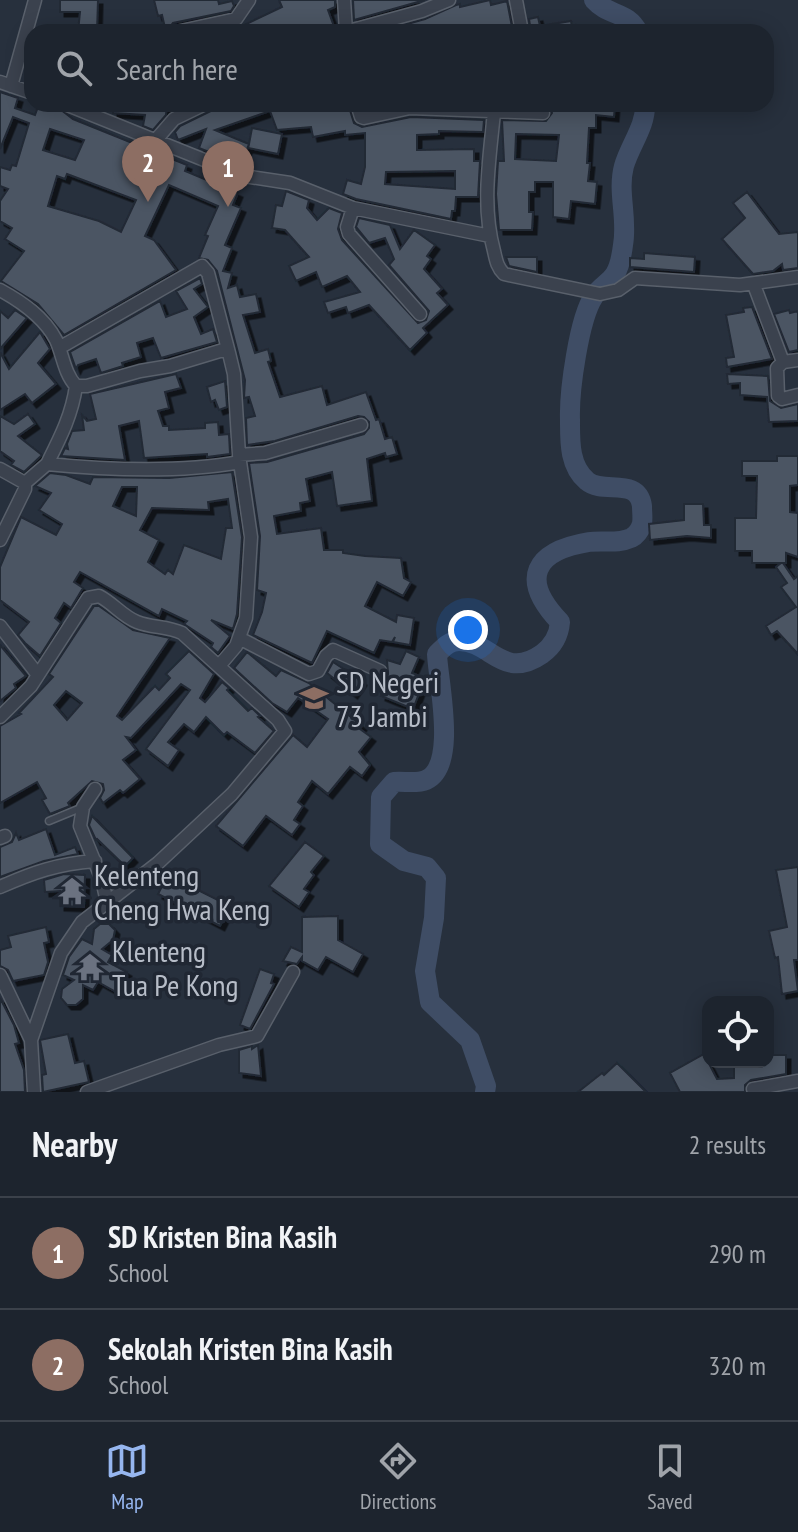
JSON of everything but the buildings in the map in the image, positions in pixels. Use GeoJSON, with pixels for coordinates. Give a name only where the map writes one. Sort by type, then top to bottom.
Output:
{"type":"FeatureCollection","features":[{"type":"Feature","properties":{"kind":"street"},"geometry":{"type":"LineString","coordinates":[[26,24],[35,0]]}},
{"type":"Feature","properties":{"kind":"street"},"geometry":{"type":"LineString","coordinates":[[213,24],[236,19],[249,0]]}},
{"type":"Feature","properties":{"kind":"street"},"geometry":{"type":"LineString","coordinates":[[344,0],[346,24]]}},
{"type":"Feature","properties":{"kind":"street"},"geometry":{"type":"LineString","coordinates":[[375,24],[449,0]]}},
{"type":"Feature","properties":{"kind":"street"},"geometry":{"type":"LineString","coordinates":[[516,0],[520,24]]}},
{"type":"Feature","properties":{"kind":"street"},"geometry":{"type":"LineString","coordinates":[[24,31],[5,84],[24,90]]}},
{"type":"Feature","properties":{"kind":"street"},"geometry":{"type":"LineString","coordinates":[[84,112],[244,176],[290,183],[353,208],[490,236]]}},
{"type":"Feature","properties":{"kind":"street"},"geometry":{"type":"LineString","coordinates":[[154,142],[174,119],[188,112]]}},
{"type":"Feature","properties":{"kind":"street"},"geometry":{"type":"LineString","coordinates":[[359,112],[364,118],[392,112]]}},
{"type":"Feature","properties":{"kind":"street"},"geometry":{"type":"LineString","coordinates":[[494,112],[486,179],[490,236],[498,268],[504,274],[600,294],[618,290],[635,278],[754,285],[798,277]]}},
{"type":"Feature","properties":{"kind":"street"},"geometry":{"type":"LineString","coordinates":[[518,112],[543,113]]}},
{"type":"Feature","properties":{"kind":"street"},"geometry":{"type":"LineString","coordinates":[[353,208],[347,227],[349,234],[420,314]]}},
{"type":"Feature","properties":{"kind":"street"},"geometry":{"type":"LineString","coordinates":[[59,348],[202,266],[208,273],[234,374],[239,458],[251,537],[246,618],[236,646],[219,666]]}},
{"type":"Feature","properties":{"kind":"street"},"geometry":{"type":"LineString","coordinates":[[754,285],[783,362]]}},
{"type":"Feature","properties":{"kind":"street"},"geometry":{"type":"LineString","coordinates":[[0,290],[34,313],[55,339],[69,378],[76,386],[170,366],[223,350],[229,353]]}},
{"type":"Feature","properties":{"kind":"street"},"geometry":{"type":"LineString","coordinates":[[798,360],[783,362],[777,368],[778,396],[782,399],[798,395]]}},
{"type":"Feature","properties":{"kind":"street"},"geometry":{"type":"LineString","coordinates":[[0,540],[25,489],[25,483],[47,464],[66,426],[73,408],[76,386]]}},
{"type":"Feature","properties":{"kind":"street"},"geometry":{"type":"LineString","coordinates":[[47,464],[103,469],[215,466],[361,425]]}},
{"type":"Feature","properties":{"kind":"street"},"geometry":{"type":"LineString","coordinates":[[0,469],[25,483]]}},
{"type":"Feature","properties":{"kind":"street"},"geometry":{"type":"LineString","coordinates":[[0,717],[17,702],[38,675],[88,598],[93,596],[105,599],[125,616],[142,624],[170,627],[182,633],[283,725],[284,735],[232,794],[158,863],[82,922],[61,953],[31,1040]]}},
{"type":"Feature","properties":{"kind":"street"},"geometry":{"type":"LineString","coordinates":[[0,626],[38,675]]}},
{"type":"Feature","properties":{"kind":"street"},"geometry":{"type":"LineString","coordinates":[[239,638],[309,674],[318,671],[333,650],[380,671]]}},
{"type":"Feature","properties":{"kind":"street"},"geometry":{"type":"LineString","coordinates":[[95,789],[83,807],[81,833],[95,861],[107,902]]}},
{"type":"Feature","properties":{"kind":"street"},"geometry":{"type":"LineString","coordinates":[[0,887],[48,867],[95,861]]}},
{"type":"Feature","properties":{"kind":"street"},"geometry":{"type":"LineString","coordinates":[[87,1092],[219,1045],[257,1036],[293,972]]}},
{"type":"Feature","properties":{"kind":"street"},"geometry":{"type":"LineString","coordinates":[[0,975],[31,1040],[34,1092]]}},
{"type":"Feature","properties":{"kind":"street"},"geometry":{"type":"LineString","coordinates":[[759,1089],[795,1081],[793,1066]]}},
{"type":"Feature","properties":{"kind":"lane"},"geometry":{"type":"LineString","coordinates":[[49,821],[83,807]]}},
{"type":"Feature","properties":{"kind":"waterway"},"geometry":{"type":"LineString","coordinates":[[594,0],[633,24]]}},
{"type":"Feature","properties":{"kind":"waterway"},"geometry":{"type":"LineString","coordinates":[[485,1092],[486,1086],[470,1040],[430,1002],[425,971],[434,918],[436,878],[427,867],[404,861],[380,844],[381,797],[394,782],[426,780],[436,772],[444,741],[437,654],[449,643],[459,641],[480,647],[507,662],[529,661],[542,654],[555,640],[560,622],[540,593],[538,569],[556,552],[570,546],[626,540],[635,535],[641,526],[642,506],[634,491],[594,485],[581,475],[572,453],[570,420],[573,374],[584,321],[594,296],[615,274],[620,260],[624,235],[622,176],[645,112]]}},
{"type":"Feature","properties":{"kind":"place","name":"Sekolah Kristen Bina Kasih"},"geometry":{"type":"Point","coordinates":[148,202]}},
{"type":"Feature","properties":{"kind":"place","name":"SD Kristen Bina Kasih"},"geometry":{"type":"Point","coordinates":[228,207]}},
{"type":"Feature","properties":{"kind":"place","name":"SD Negeri 73 Jambi"},"geometry":{"type":"Point","coordinates":[314,698]}},
{"type":"Feature","properties":{"kind":"place","name":"Kelenteng Cheng Hwa Keng"},"geometry":{"type":"Point","coordinates":[72,891]}},
{"type":"Feature","properties":{"kind":"place","name":"Klenteng Tua Pe Kong"},"geometry":{"type":"Point","coordinates":[90,967]}}]}
